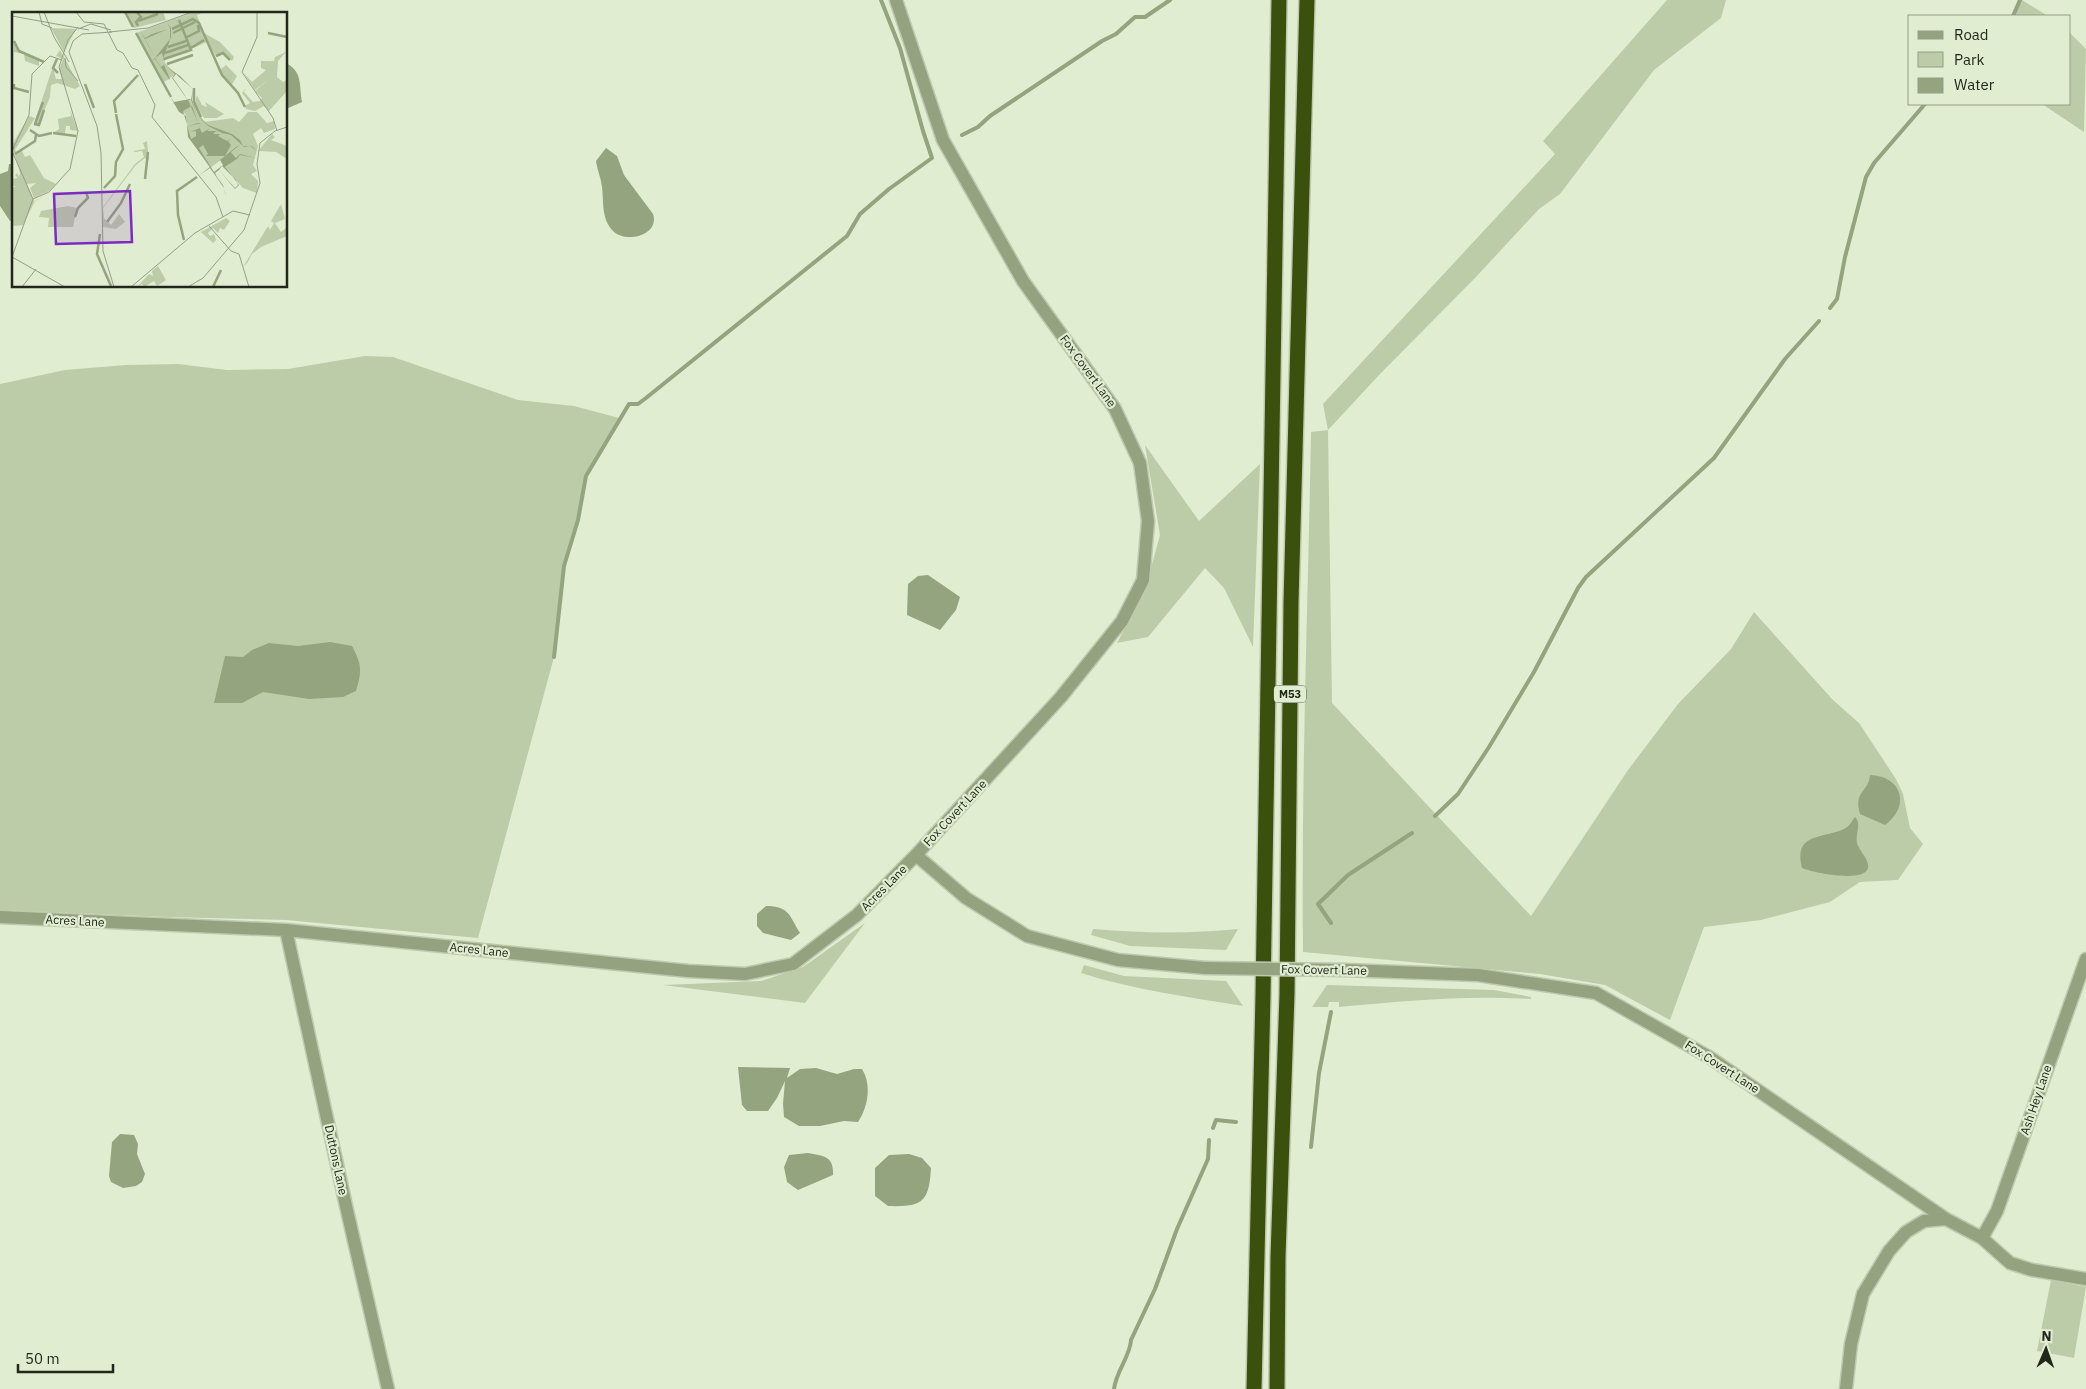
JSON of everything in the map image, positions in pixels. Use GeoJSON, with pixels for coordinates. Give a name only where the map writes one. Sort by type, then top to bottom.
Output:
{"type":"FeatureCollection","features":[{"type":"Feature","properties":{"kind":"highway","name":"M53"},"geometry":{"type":"LineString","coordinates":[[1254,1389],[1263,975],[1279,0]]}},
{"type":"Feature","properties":{"kind":"highway","name":"M53"},"geometry":{"type":"LineString","coordinates":[[1277,1389],[1278,1266],[1287,994],[1291,603],[1306,0]]}},
{"type":"Feature","properties":{"kind":"street","name":"Fox Covert Lane"},"geometry":{"type":"LineString","coordinates":[[896,0],[943,140],[1023,281],[1115,408],[1140,463],[1148,520],[1143,580],[1122,621],[1061,697],[916,856],[966,898],[1026,936],[1118,960],[1205,968],[1345,970],[1478,975],[1596,993],[1709,1057],[1946,1219],[1982,1238],[2010,1263],[2032,1270],[2086,1278]]}},
{"type":"Feature","properties":{"kind":"street","name":"Acres Lane"},"geometry":{"type":"LineString","coordinates":[[0,917],[286,930],[688,971],[745,974],[793,964],[857,915],[916,856]]}},
{"type":"Feature","properties":{"kind":"street","name":"Duttons Lane"},"geometry":{"type":"LineString","coordinates":[[286,930],[388,1389]]}},
{"type":"Feature","properties":{"kind":"street","name":"Ash Hey Lane"},"geometry":{"type":"LineString","coordinates":[[1982,1238],[1997,1211],[2086,959]]}},
{"type":"Feature","properties":{"kind":"street"},"geometry":{"type":"LineString","coordinates":[[1846,1389],[1852,1335],[1863,1294],[1888,1251],[1906,1232],[1924,1221],[1946,1219]]}},
{"type":"Feature","properties":{"kind":"green space"},"geometry":{"type":"Polygon","coordinates":[[[1667,0],[1726,0],[1721,18],[1654,70],[1560,194],[1539,209],[1328,430],[1323,404],[1555,154],[1543,141],[1667,0]]]}},
{"type":"Feature","properties":{"kind":"green space"},"geometry":{"type":"Polygon","coordinates":[[[2020,0],[2022,0],[2046,15],[2013,15],[2020,0]]]}},
{"type":"Feature","properties":{"kind":"green space"},"geometry":{"type":"Polygon","coordinates":[[[2071,34],[2086,49],[2084,132],[2044,105],[2071,105],[2071,34]]]}},
{"type":"Feature","properties":{"kind":"green space"},"geometry":{"type":"Polygon","coordinates":[[[365,356],[393,357],[518,400],[574,406],[619,418],[586,476],[578,520],[564,566],[554,657],[478,938],[286,920],[0,910],[0,384],[65,370],[126,365],[178,364],[227,370],[288,369],[365,356]]]}},
{"type":"Feature","properties":{"kind":"green space"},"geometry":{"type":"Polygon","coordinates":[[[1328,430],[1332,703],[1531,916],[1628,770],[1678,704],[1731,649],[1754,612],[1832,699],[1859,723],[1896,779],[1903,794],[1910,828],[1923,844],[1898,880],[1860,882],[1830,902],[1761,920],[1704,927],[1670,1020],[1605,985],[1540,974],[1303,952],[1304,757],[1311,432],[1328,430]]]}},
{"type":"Feature","properties":{"kind":"green space"},"geometry":{"type":"Polygon","coordinates":[[[1145,445],[1199,521],[1260,464],[1253,647],[1224,588],[1205,568],[1148,637],[1117,643],[1145,590],[1160,535],[1145,445]]]}},
{"type":"Feature","properties":{"kind":"green space"},"geometry":{"type":"Polygon","coordinates":[[[865,923],[805,1003],[663,985],[761,981],[803,967],[865,923]]]}},
{"type":"Feature","properties":{"kind":"green space"},"geometry":{"type":"Polygon","coordinates":[[[1093,929],[1201,932],[1238,929],[1226,950],[1130,946],[1091,935],[1093,929]]]}},
{"type":"Feature","properties":{"kind":"green space"},"geometry":{"type":"Polygon","coordinates":[[[1084,965],[1124,976],[1226,981],[1243,1006],[1101,979],[1081,973],[1084,965]]]}},
{"type":"Feature","properties":{"kind":"green space"},"geometry":{"type":"Polygon","coordinates":[[[1327,985],[1494,990],[1531,997],[1531,999],[1459,998],[1339,1007],[1339,1002],[1329,1002],[1328,1007],[1312,1007],[1327,985]]]}},
{"type":"Feature","properties":{"kind":"green space"},"geometry":{"type":"Polygon","coordinates":[[[2051,1280],[2086,1287],[2074,1358],[2037,1351],[2051,1280]]]}},
{"type":"Feature","properties":{"kind":"water"},"geometry":{"type":"Polygon","coordinates":[[[288,65],[298,75],[302,102],[288,108],[288,65]]]}},
{"type":"Feature","properties":{"kind":"water"},"geometry":{"type":"Polygon","coordinates":[[[606,148],[617,156],[624,175],[653,214],[654,221],[652,227],[647,232],[633,237],[626,237],[613,231],[606,221],[596,161],[606,148]]]}},
{"type":"Feature","properties":{"kind":"water"},"geometry":{"type":"Polygon","coordinates":[[[9,164],[12,164],[12,220],[10,221],[0,206],[0,174],[8,171],[9,164]]]}},
{"type":"Feature","properties":{"kind":"water"},"geometry":{"type":"Polygon","coordinates":[[[928,575],[960,597],[956,610],[940,630],[907,615],[908,584],[918,576],[928,575]]]}},
{"type":"Feature","properties":{"kind":"water"},"geometry":{"type":"Polygon","coordinates":[[[330,642],[352,646],[358,658],[360,668],[356,691],[343,697],[309,699],[263,692],[242,703],[214,703],[225,656],[243,657],[252,650],[269,643],[298,646],[330,642]]]}},
{"type":"Feature","properties":{"kind":"water"},"geometry":{"type":"Polygon","coordinates":[[[1870,775],[1890,781],[1896,786],[1899,793],[1898,809],[1885,825],[1860,814],[1858,801],[1869,781],[1870,775]]]}},
{"type":"Feature","properties":{"kind":"water"},"geometry":{"type":"Polygon","coordinates":[[[1855,817],[1858,822],[1857,843],[1868,865],[1865,873],[1849,876],[1802,868],[1800,856],[1806,842],[1844,829],[1855,817]]]}},
{"type":"Feature","properties":{"kind":"water"},"geometry":{"type":"Polygon","coordinates":[[[766,906],[774,906],[788,913],[800,933],[791,940],[763,933],[757,926],[757,914],[766,906]]]}},
{"type":"Feature","properties":{"kind":"water"},"geometry":{"type":"Polygon","coordinates":[[[738,1067],[790,1068],[787,1078],[800,1069],[816,1068],[837,1074],[854,1069],[862,1069],[867,1082],[868,1096],[858,1122],[844,1121],[820,1126],[799,1126],[784,1117],[785,1081],[768,1111],[747,1111],[742,1105],[738,1067]]]}},
{"type":"Feature","properties":{"kind":"water"},"geometry":{"type":"Polygon","coordinates":[[[120,1134],[134,1135],[138,1144],[137,1154],[145,1174],[142,1182],[136,1186],[123,1188],[111,1182],[109,1176],[112,1142],[120,1134]]]}},
{"type":"Feature","properties":{"kind":"water"},"geometry":{"type":"Polygon","coordinates":[[[808,1153],[823,1156],[830,1160],[833,1175],[798,1190],[787,1182],[784,1167],[789,1155],[808,1153]]]}},
{"type":"Feature","properties":{"kind":"water"},"geometry":{"type":"Polygon","coordinates":[[[909,1154],[922,1158],[931,1168],[928,1189],[922,1200],[916,1204],[888,1206],[875,1196],[875,1168],[889,1155],[909,1154]]]}},
{"type":"Feature","properties":{"kind":"waterway"},"geometry":{"type":"LineString","coordinates":[[554,657],[564,566],[578,520],[586,476],[629,404],[638,404],[646,398],[847,236],[860,214],[889,189],[932,158],[900,48],[881,0]]}},
{"type":"Feature","properties":{"kind":"waterway"},"geometry":{"type":"LineString","coordinates":[[962,135],[978,127],[990,116],[1102,41],[1116,34],[1135,17],[1145,17],[1170,0]]}},
{"type":"Feature","properties":{"kind":"waterway"},"geometry":{"type":"LineString","coordinates":[[2013,15],[2020,0]]}},
{"type":"Feature","properties":{"kind":"waterway"},"geometry":{"type":"LineString","coordinates":[[1830,308],[1837,299],[1845,257],[1866,177],[1874,163],[1924,105]]}},
{"type":"Feature","properties":{"kind":"waterway"},"geometry":{"type":"LineString","coordinates":[[1435,816],[1458,794],[1489,747],[1534,672],[1578,588],[1586,577],[1714,458],[1785,359],[1819,321]]}},
{"type":"Feature","properties":{"kind":"waterway"},"geometry":{"type":"LineString","coordinates":[[1331,923],[1318,904],[1348,875],[1412,833]]}},
{"type":"Feature","properties":{"kind":"waterway"},"geometry":{"type":"LineString","coordinates":[[1311,1147],[1319,1073],[1331,1012]]}},
{"type":"Feature","properties":{"kind":"waterway"},"geometry":{"type":"LineString","coordinates":[[1213,1128],[1216,1120],[1236,1122]]}},
{"type":"Feature","properties":{"kind":"waterway"},"geometry":{"type":"LineString","coordinates":[[1114,1389],[1131,1340],[1155,1289],[1177,1229],[1208,1159],[1209,1140]]}}]}
